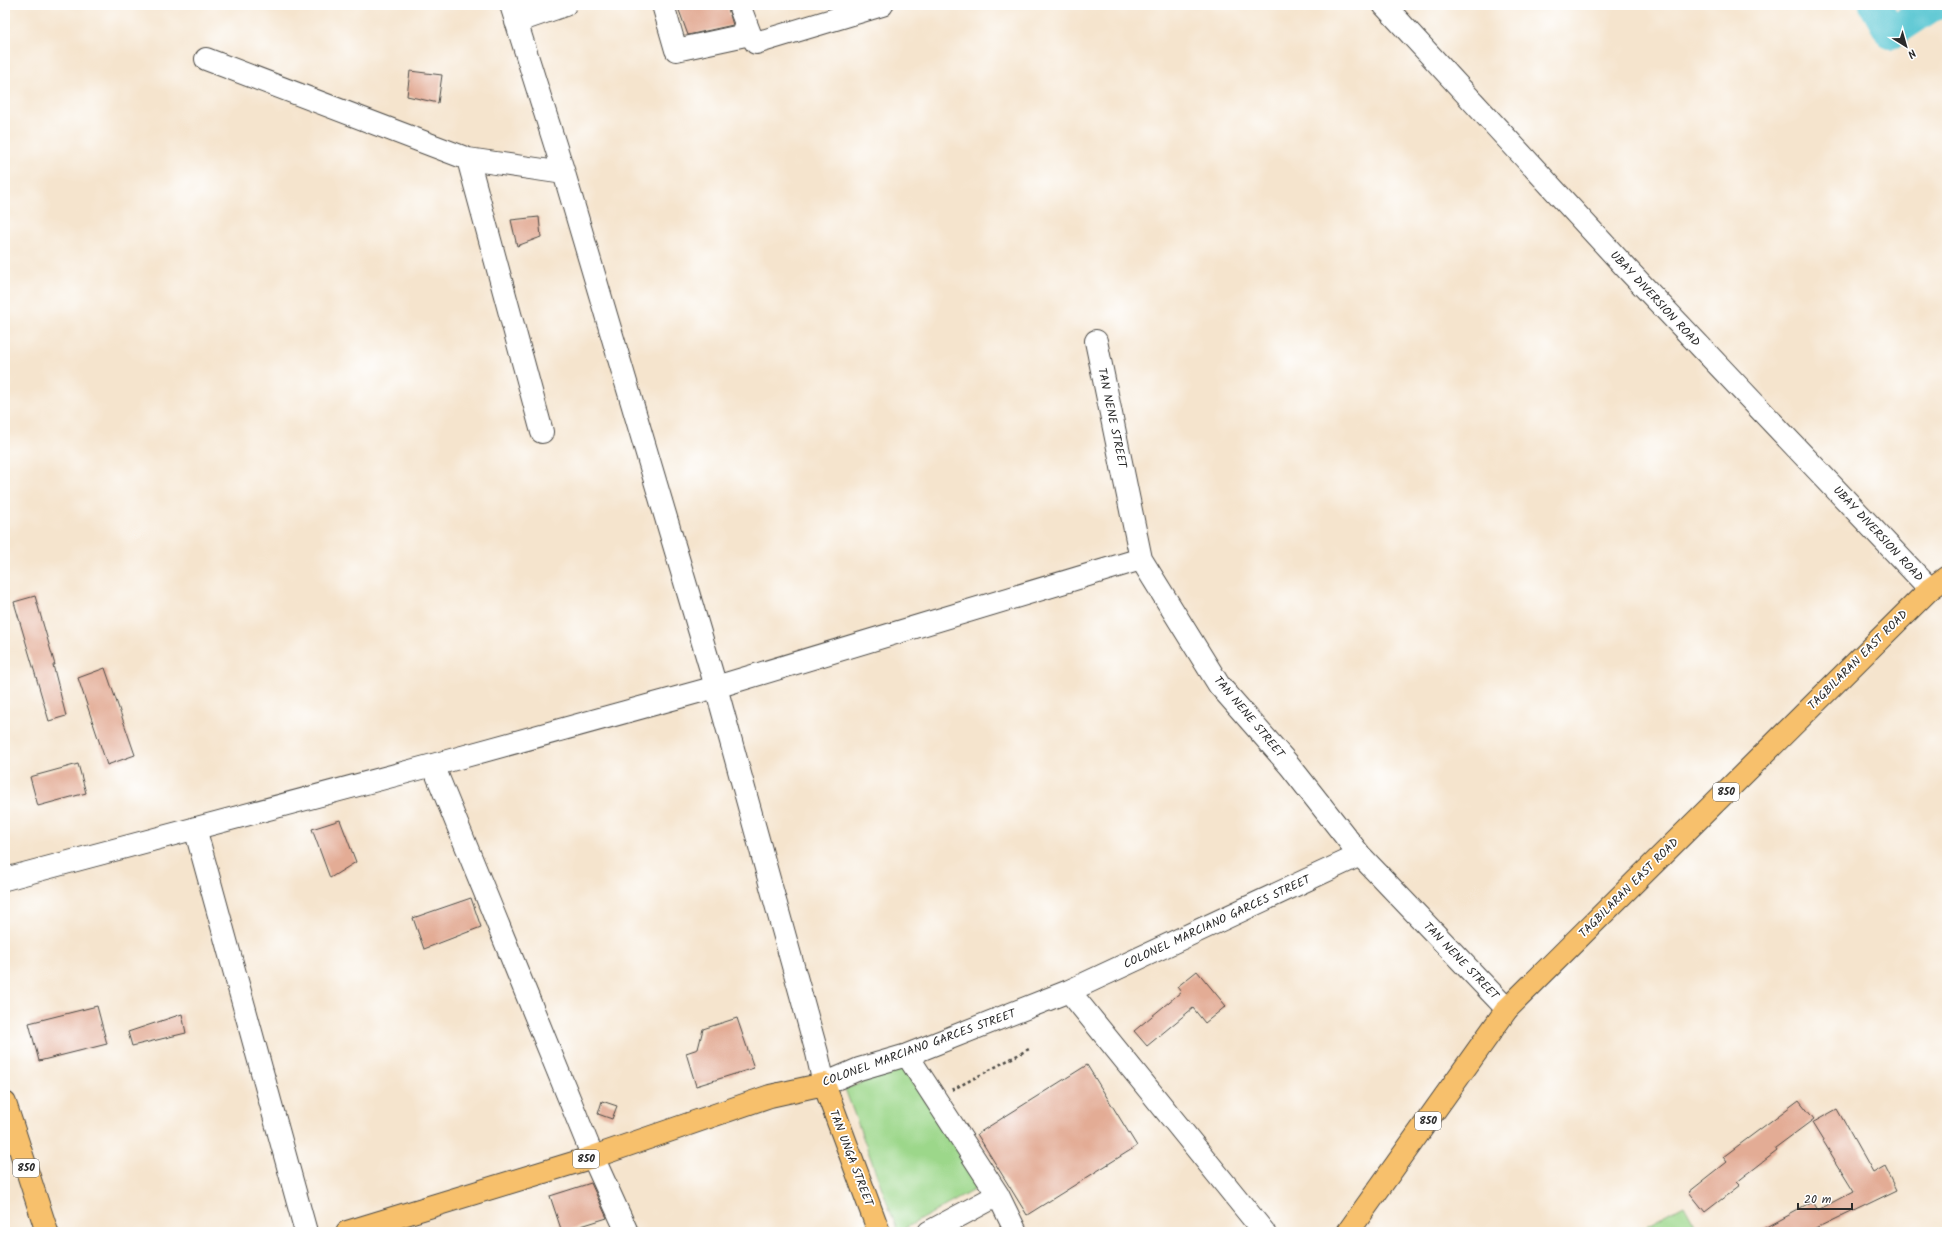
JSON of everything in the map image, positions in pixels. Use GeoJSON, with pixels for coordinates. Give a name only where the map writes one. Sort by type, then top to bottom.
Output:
{"type":"FeatureCollection","features":[{"type":"Feature","properties":{"kind":"main road","name":"TAGBILARAN EAST ROAD"},"geometry":{"type":"LineString","coordinates":[[1348,1232],[1507,1009],[1938,583]]}},
{"type":"Feature","properties":{"kind":"main road","name":"COLONEL MARCIANO GARCES STREET"},"geometry":{"type":"LineString","coordinates":[[347,1232],[593,1157],[770,1096],[824,1084]]}},
{"type":"Feature","properties":{"kind":"main road","name":"TAN UNGA STREET"},"geometry":{"type":"LineString","coordinates":[[824,1084],[879,1232]]}},
{"type":"Feature","properties":{"kind":"main road","name":"850"},"geometry":{"type":"LineString","coordinates":[[5,1104],[47,1232]]}},
{"type":"Feature","properties":{"kind":"street"},"geometry":{"type":"LineString","coordinates":[[565,5],[517,11],[716,687],[817,1053],[824,1084]]}},
{"type":"Feature","properties":{"kind":"street"},"geometry":{"type":"LineString","coordinates":[[663,5],[676,50],[750,34]]}},
{"type":"Feature","properties":{"kind":"street"},"geometry":{"type":"LineString","coordinates":[[739,5],[750,34],[756,44],[846,10],[882,5]]}},
{"type":"Feature","properties":{"kind":"street","name":"UBAY DIVERSION ROAD"},"geometry":{"type":"LineString","coordinates":[[1384,5],[1628,270],[1938,583]]}},
{"type":"Feature","properties":{"kind":"street"},"geometry":{"type":"LineString","coordinates":[[206,59],[468,159],[564,173]]}},
{"type":"Feature","properties":{"kind":"street"},"geometry":{"type":"LineString","coordinates":[[468,159],[542,432]]}},
{"type":"Feature","properties":{"kind":"street","name":"TAN NENE STREET"},"geometry":{"type":"LineString","coordinates":[[1096,341],[1141,560],[1219,685],[1290,766],[1360,855],[1507,1009]]}},
{"type":"Feature","properties":{"kind":"street"},"geometry":{"type":"LineString","coordinates":[[5,879],[434,765],[716,687],[1141,560]]}},
{"type":"Feature","properties":{"kind":"street"},"geometry":{"type":"LineString","coordinates":[[434,765],[593,1157],[627,1232]]}},
{"type":"Feature","properties":{"kind":"street"},"geometry":{"type":"LineString","coordinates":[[195,828],[306,1232]]}},
{"type":"Feature","properties":{"kind":"street","name":"COLONEL MARCIANO GARCES STREET"},"geometry":{"type":"LineString","coordinates":[[824,1084],[859,1070],[907,1055],[1069,991],[1360,855]]}},
{"type":"Feature","properties":{"kind":"street"},"geometry":{"type":"LineString","coordinates":[[1069,991],[1264,1232]]}},
{"type":"Feature","properties":{"kind":"street"},"geometry":{"type":"LineString","coordinates":[[907,1055],[998,1194],[1016,1232]]}},
{"type":"Feature","properties":{"kind":"street"},"geometry":{"type":"LineString","coordinates":[[929,1232],[998,1194]]}},
{"type":"Feature","properties":{"kind":"path"},"geometry":{"type":"LineString","coordinates":[[935,1099],[1029,1049]]}},
{"type":"Feature","properties":{"kind":"green space"},"geometry":{"type":"Polygon","coordinates":[[[903,1068],[983,1185],[898,1232],[845,1089],[903,1068]]]}},
{"type":"Feature","properties":{"kind":"green space"},"geometry":{"type":"Polygon","coordinates":[[[1684,1205],[1699,1232],[1651,1232],[1647,1225],[1684,1205]]]}},
{"type":"Feature","properties":{"kind":"building"},"geometry":{"type":"Polygon","coordinates":[[[677,5],[727,5],[733,25],[688,35],[677,5]]]}},
{"type":"Feature","properties":{"kind":"building"},"geometry":{"type":"Polygon","coordinates":[[[410,71],[442,75],[438,103],[407,96],[410,71]]]}},
{"type":"Feature","properties":{"kind":"building"},"geometry":{"type":"Polygon","coordinates":[[[539,217],[541,237],[517,246],[511,220],[539,217]]]}},
{"type":"Feature","properties":{"kind":"building"},"geometry":{"type":"Polygon","coordinates":[[[35,596],[55,665],[53,665],[66,716],[49,721],[14,602],[35,596]]]}},
{"type":"Feature","properties":{"kind":"building"},"geometry":{"type":"Polygon","coordinates":[[[105,668],[135,755],[107,765],[78,678],[105,668]]]}},
{"type":"Feature","properties":{"kind":"building"},"geometry":{"type":"Polygon","coordinates":[[[78,764],[86,793],[38,806],[30,777],[78,764]]]}},
{"type":"Feature","properties":{"kind":"building"},"geometry":{"type":"Polygon","coordinates":[[[340,820],[356,862],[330,878],[312,829],[340,820]]]}},
{"type":"Feature","properties":{"kind":"building"},"geometry":{"type":"Polygon","coordinates":[[[471,898],[481,927],[424,949],[413,918],[471,898]]]}},
{"type":"Feature","properties":{"kind":"building"},"geometry":{"type":"Polygon","coordinates":[[[1197,971],[1226,1006],[1205,1023],[1193,1008],[1147,1046],[1134,1031],[1181,992],[1177,987],[1197,971]]]}},
{"type":"Feature","properties":{"kind":"building"},"geometry":{"type":"Polygon","coordinates":[[[97,1006],[107,1044],[39,1061],[29,1023],[97,1006]]]}},
{"type":"Feature","properties":{"kind":"building"},"geometry":{"type":"Polygon","coordinates":[[[182,1014],[186,1033],[132,1046],[128,1032],[182,1014]]]}},
{"type":"Feature","properties":{"kind":"building"},"geometry":{"type":"Polygon","coordinates":[[[737,1018],[754,1068],[696,1086],[686,1053],[698,1049],[703,1029],[737,1018]]]}},
{"type":"Feature","properties":{"kind":"building"},"geometry":{"type":"Polygon","coordinates":[[[1087,1065],[1137,1146],[1027,1215],[977,1134],[1087,1065]]]}},
{"type":"Feature","properties":{"kind":"building"},"geometry":{"type":"Polygon","coordinates":[[[1799,1100],[1814,1119],[1775,1148],[1777,1151],[1737,1182],[1740,1185],[1705,1212],[1689,1192],[1727,1162],[1723,1157],[1799,1100]]]}},
{"type":"Feature","properties":{"kind":"building"},"geometry":{"type":"Polygon","coordinates":[[[602,1101],[617,1106],[612,1119],[598,1114],[602,1101]]]}},
{"type":"Feature","properties":{"kind":"building"},"geometry":{"type":"Polygon","coordinates":[[[1837,1109],[1873,1173],[1885,1166],[1897,1190],[1810,1232],[1758,1232],[1813,1202],[1818,1210],[1854,1191],[1812,1123],[1837,1109]]]}},
{"type":"Feature","properties":{"kind":"building"},"geometry":{"type":"Polygon","coordinates":[[[591,1183],[607,1218],[562,1232],[550,1196],[591,1183]]]}},
{"type":"Feature","properties":{"kind":"waterway"},"geometry":{"type":"LineString","coordinates":[[1875,5],[1891,33],[1933,5]]}}]}
